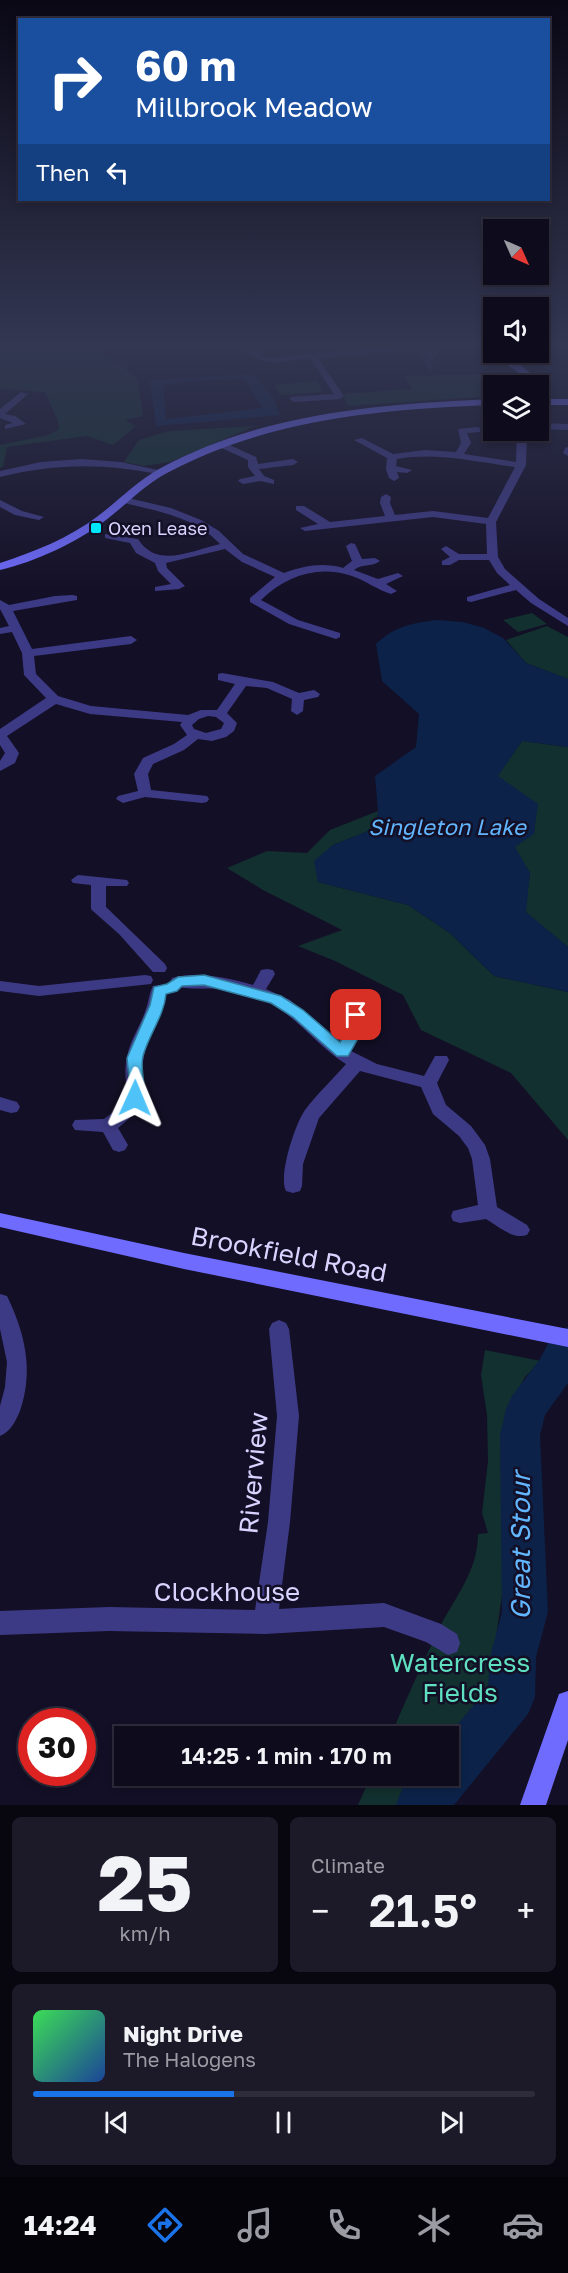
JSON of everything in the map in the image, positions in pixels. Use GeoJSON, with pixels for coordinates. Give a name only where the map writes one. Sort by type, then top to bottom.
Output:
{"type":"FeatureCollection","features":[{"type":"Feature","properties":{"kind":"street"},"geometry":{"type":"LineString","coordinates":[[0,567],[38,553],[82,532],[162,472],[220,444],[279,427]]}},
{"type":"Feature","properties":{"kind":"street"},"geometry":{"type":"LineString","coordinates":[[459,455],[466,442],[461,431],[477,430]]}},
{"type":"Feature","properties":{"kind":"street"},"geometry":{"type":"LineString","coordinates":[[359,440],[393,457],[421,452],[459,455],[489,462],[521,465]]}},
{"type":"Feature","properties":{"kind":"street"},"geometry":{"type":"LineString","coordinates":[[369,445],[380,441]]}},
{"type":"Feature","properties":{"kind":"street"},"geometry":{"type":"LineString","coordinates":[[522,441],[521,465],[491,522],[493,557],[501,571],[544,609],[568,623]]}},
{"type":"Feature","properties":{"kind":"street"},"geometry":{"type":"LineString","coordinates":[[220,444],[250,456],[253,459],[253,467],[266,480],[243,481]]}},
{"type":"Feature","properties":{"kind":"street"},"geometry":{"type":"LineString","coordinates":[[393,457],[393,474],[406,470]]}},
{"type":"Feature","properties":{"kind":"street"},"geometry":{"type":"LineString","coordinates":[[0,474],[43,463],[85,460],[114,462],[162,472]]}},
{"type":"Feature","properties":{"kind":"street"},"geometry":{"type":"LineString","coordinates":[[253,467],[294,461]]}},
{"type":"Feature","properties":{"kind":"street"},"geometry":{"type":"LineString","coordinates":[[386,497],[385,503],[391,518]]}},
{"type":"Feature","properties":{"kind":"street"},"geometry":{"type":"LineString","coordinates":[[124,500],[159,507],[188,517],[219,534],[226,546],[241,558],[284,577]]}},
{"type":"Feature","properties":{"kind":"street"},"geometry":{"type":"LineString","coordinates":[[0,503],[19,513],[39,517]]}},
{"type":"Feature","properties":{"kind":"street"},"geometry":{"type":"LineString","coordinates":[[300,508],[327,525]]}},
{"type":"Feature","properties":{"kind":"street"},"geometry":{"type":"LineString","coordinates":[[305,528],[433,514],[491,522]]}},
{"type":"Feature","properties":{"kind":"street"},"geometry":{"type":"LineString","coordinates":[[109,536],[134,541],[140,551],[160,561],[226,546]]}},
{"type":"Feature","properties":{"kind":"street"},"geometry":{"type":"LineString","coordinates":[[351,546],[358,562]]}},
{"type":"Feature","properties":{"kind":"street"},"geometry":{"type":"LineString","coordinates":[[446,549],[457,557]]}},
{"type":"Feature","properties":{"kind":"street"},"geometry":{"type":"LineString","coordinates":[[446,563],[457,557],[493,557]]}},
{"type":"Feature","properties":{"kind":"street"},"geometry":{"type":"LineString","coordinates":[[159,589],[179,586],[162,569],[160,561]]}},
{"type":"Feature","properties":{"kind":"street"},"geometry":{"type":"LineString","coordinates":[[347,570],[358,562],[375,561]]}},
{"type":"Feature","properties":{"kind":"street"},"geometry":{"type":"LineString","coordinates":[[336,635],[319,632],[249,602],[284,577],[304,569],[347,570],[392,591]]}},
{"type":"Feature","properties":{"kind":"street"},"geometry":{"type":"LineString","coordinates":[[378,583],[398,576]]}},
{"type":"Feature","properties":{"kind":"street"},"geometry":{"type":"LineString","coordinates":[[471,600],[518,586]]}},
{"type":"Feature","properties":{"kind":"street"},"geometry":{"type":"LineString","coordinates":[[73,598],[53,596],[3,606],[28,653],[30,675],[54,699],[90,710],[189,719],[202,713],[220,714],[228,718],[231,723],[230,729],[215,736],[196,735],[189,731],[186,725],[189,719]]}},
{"type":"Feature","properties":{"kind":"street"},"geometry":{"type":"LineString","coordinates":[[0,631],[16,628]]}},
{"type":"Feature","properties":{"kind":"street"},"geometry":{"type":"LineString","coordinates":[[306,639],[319,632]]}},
{"type":"Feature","properties":{"kind":"street"},"geometry":{"type":"LineString","coordinates":[[28,653],[118,646],[132,640]]}},
{"type":"Feature","properties":{"kind":"street"},"geometry":{"type":"LineString","coordinates":[[222,677],[269,685],[297,697],[314,694]]}},
{"type":"Feature","properties":{"kind":"street"},"geometry":{"type":"LineString","coordinates":[[220,714],[243,682]]}},
{"type":"Feature","properties":{"kind":"street"},"geometry":{"type":"LineString","coordinates":[[297,697],[297,711]]}},
{"type":"Feature","properties":{"kind":"street"},"geometry":{"type":"LineString","coordinates":[[0,767],[10,760],[12,753],[0,735],[54,699]]}},
{"type":"Feature","properties":{"kind":"street"},"geometry":{"type":"LineString","coordinates":[[145,793],[141,774],[148,761],[179,747],[196,735]]}},
{"type":"Feature","properties":{"kind":"street"},"geometry":{"type":"LineString","coordinates":[[123,799],[145,793],[202,799]]}},
{"type":"Feature","properties":{"kind":"street"},"geometry":{"type":"LineString","coordinates":[[78,880],[122,883]]}},
{"type":"Feature","properties":{"kind":"street"},"geometry":{"type":"LineString","coordinates":[[98,881],[99,909],[124,931],[159,968]]}},
{"type":"Feature","properties":{"kind":"street"},"geometry":{"type":"LineString","coordinates":[[81,1125],[108,1126],[128,1110],[135,1098],[134,1058],[158,1005],[152,985],[151,971],[159,968],[175,971],[178,982]]}},
{"type":"Feature","properties":{"kind":"street"},"geometry":{"type":"LineString","coordinates":[[256,993],[267,974]]}},
{"type":"Feature","properties":{"kind":"street"},"geometry":{"type":"LineString","coordinates":[[0,986],[39,991],[152,985],[172,988],[178,982],[204,980],[256,993],[285,1004],[357,1063],[428,1083]]}},
{"type":"Feature","properties":{"kind":"street"},"geometry":{"type":"LineString","coordinates":[[342,1052],[356,1028],[356,1002]]}},
{"type":"Feature","properties":{"kind":"street"},"geometry":{"type":"LineString","coordinates":[[428,1083],[441,1060]]}},
{"type":"Feature","properties":{"kind":"street"},"geometry":{"type":"LineString","coordinates":[[293,1186],[294,1164],[311,1115],[357,1063]]}},
{"type":"Feature","properties":{"kind":"street"},"geometry":{"type":"LineString","coordinates":[[428,1083],[439,1108],[465,1131],[476,1145],[481,1159],[488,1211]]}},
{"type":"Feature","properties":{"kind":"street"},"geometry":{"type":"LineString","coordinates":[[108,1126],[119,1145]]}},
{"type":"Feature","properties":{"kind":"street"},"geometry":{"type":"LineString","coordinates":[[460,1216],[488,1211],[520,1230]]}},
{"type":"Feature","properties":{"kind":"street","name":"Brookfield Road"},"geometry":{"type":"LineString","coordinates":[[0,1220],[130,1249],[568,1338]]}},
{"type":"Feature","properties":{"kind":"street"},"geometry":{"type":"LineString","coordinates":[[0,1302],[13,1336],[19,1364],[16,1388],[7,1418],[0,1426]]}},
{"type":"Feature","properties":{"kind":"street","name":"Riverview"},"geometry":{"type":"LineString","coordinates":[[265,1622],[279,1522],[288,1416],[279,1329]]}},
{"type":"Feature","properties":{"kind":"street","name":"Clockhouse"},"geometry":{"type":"LineString","coordinates":[[0,1623],[109,1619],[265,1622],[384,1615],[433,1632],[448,1643]]}},
{"type":"Feature","properties":{"kind":"street"},"geometry":{"type":"LineString","coordinates":[[533,1805],[568,1703]]}},
{"type":"Feature","properties":{"kind":"green space"},"geometry":{"type":"Polygon","coordinates":[[[135,427],[113,445],[87,436],[7,447],[3,467],[0,468],[0,445],[48,435],[59,429],[135,427]]]}},
{"type":"Feature","properties":{"kind":"green space"},"geometry":{"type":"Polygon","coordinates":[[[252,427],[170,462],[144,466],[124,462],[139,440],[168,431],[252,427]]]}},
{"type":"Feature","properties":{"kind":"green space"},"geometry":{"type":"Polygon","coordinates":[[[532,613],[547,624],[518,632],[503,620],[532,613]]]}},
{"type":"Feature","properties":{"kind":"green space"},"geometry":{"type":"Polygon","coordinates":[[[547,626],[568,637],[568,679],[526,663],[506,640],[547,626]]]}},
{"type":"Feature","properties":{"kind":"green space"},"geometry":{"type":"Polygon","coordinates":[[[522,741],[568,747],[568,947],[525,912],[530,873],[514,847],[497,776],[522,741]]]}},
{"type":"Feature","properties":{"kind":"green space"},"geometry":{"type":"Polygon","coordinates":[[[378,811],[376,828],[333,845],[318,882],[408,905],[450,933],[494,976],[568,992],[568,1140],[511,1073],[421,1030],[403,995],[335,961],[298,946],[342,930],[263,890],[227,868],[267,851],[307,853],[330,830],[378,811]]]}},
{"type":"Feature","properties":{"kind":"green space","name":"Watercress Fields"},"geometry":{"type":"Polygon","coordinates":[[[485,1350],[541,1361],[525,1377],[510,1416],[512,1526],[494,1651],[501,1686],[491,1701],[459,1732],[459,1726],[395,1726],[433,1641],[470,1571],[478,1534],[488,1533],[482,1513],[488,1461],[487,1415],[481,1375],[485,1350]]]}},
{"type":"Feature","properties":{"kind":"green space"},"geometry":{"type":"Polygon","coordinates":[[[367,1786],[414,1786],[402,1805],[358,1805],[367,1786]]]}},
{"type":"Feature","properties":{"kind":"water","name":"Singleton Lake"},"geometry":{"type":"Polygon","coordinates":[[[437,620],[463,622],[484,628],[503,638],[526,663],[568,679],[568,747],[522,741],[498,776],[538,804],[534,834],[515,847],[530,873],[526,912],[568,947],[568,992],[494,976],[450,933],[408,905],[318,882],[314,861],[333,845],[376,828],[378,811],[375,776],[416,747],[419,714],[382,681],[376,644],[404,626],[437,620]]]}},
{"type":"Feature","properties":{"kind":"waterway","name":"Great Stour"},"geometry":{"type":"LineString","coordinates":[[459,1761],[511,1697],[513,1657],[525,1612],[520,1435],[526,1409],[554,1371],[568,1344]]}},
{"type":"Feature","properties":{"kind":"waterway","name":"Great Stour"},"geometry":{"type":"LineString","coordinates":[[421,1805],[438,1786]]}},
{"type":"Feature","properties":{"kind":"place","name":"Oxen Lease"},"geometry":{"type":"Point","coordinates":[96,528]}},
{"type":"Feature","properties":{"kind":"route"},"geometry":{"type":"LineString","coordinates":[[135,1098],[134,1058],[158,1005],[159,990],[172,988],[178,982],[204,980],[276,999],[298,1014],[342,1052],[356,1028],[356,1015]]}}]}
